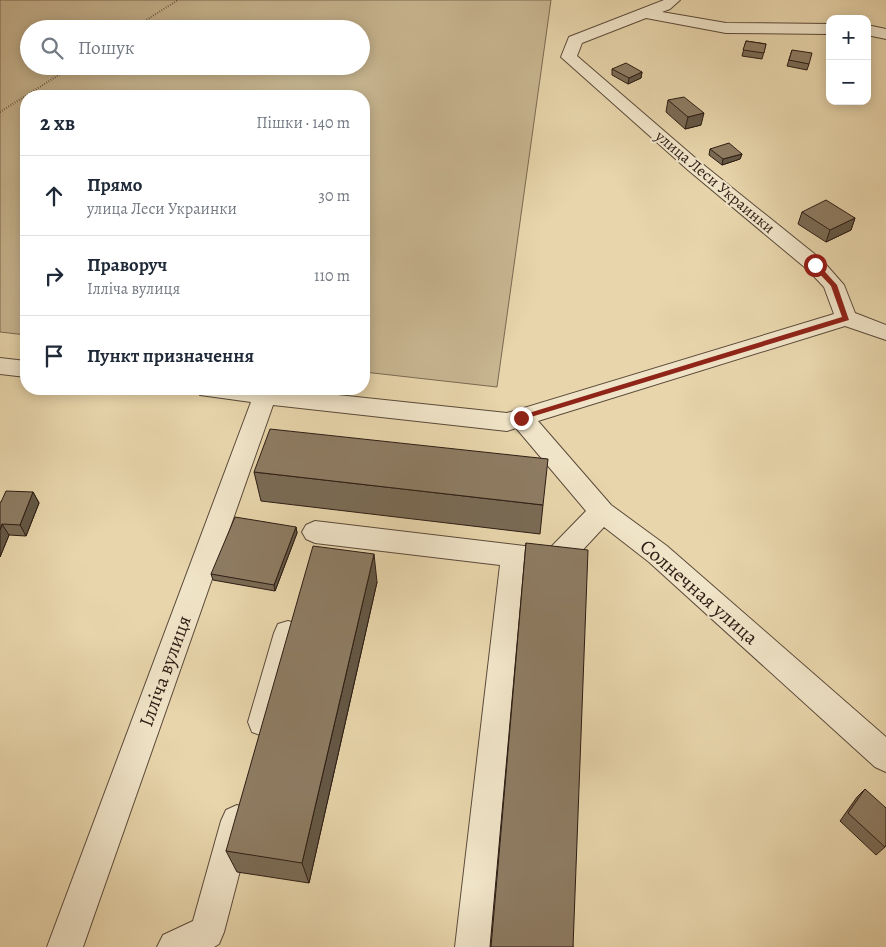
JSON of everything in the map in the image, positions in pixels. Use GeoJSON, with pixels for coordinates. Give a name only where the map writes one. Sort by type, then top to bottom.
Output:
{"type":"FeatureCollection","features":[{"type":"Feature","properties":{"kind":"street"},"geometry":{"type":"LineString","coordinates":[[646,14],[665,6],[673,0]]}},
{"type":"Feature","properties":{"kind":"street"},"geometry":{"type":"LineString","coordinates":[[646,14],[726,28],[826,29]]}},
{"type":"Feature","properties":{"kind":"street","name":"улица Леси Украинки"},"geometry":{"type":"LineString","coordinates":[[646,14],[575,40],[569,56],[694,166],[815,265],[834,285],[846,318]]}},
{"type":"Feature","properties":{"kind":"street"},"geometry":{"type":"LineString","coordinates":[[871,31],[886,34]]}},
{"type":"Feature","properties":{"kind":"street"},"geometry":{"type":"LineString","coordinates":[[265,395],[507,422],[846,318],[886,333]]}},
{"type":"Feature","properties":{"kind":"street"},"geometry":{"type":"LineString","coordinates":[[0,366],[20,368]]}},
{"type":"Feature","properties":{"kind":"street","name":"Ілліча вулиця"},"geometry":{"type":"LineString","coordinates":[[65,947],[265,395]]}},
{"type":"Feature","properties":{"kind":"street","name":"Солнечная улица"},"geometry":{"type":"LineString","coordinates":[[521,418],[602,512],[658,554],[886,757]]}},
{"type":"Feature","properties":{"kind":"street"},"geometry":{"type":"LineString","coordinates":[[315,532],[555,561],[602,512]]}},
{"type":"Feature","properties":{"kind":"street"},"geometry":{"type":"LineString","coordinates":[[472,947],[514,556]]}},
{"type":"Feature","properties":{"kind":"street"},"geometry":{"type":"LineString","coordinates":[[256,748],[288,633]]}},
{"type":"Feature","properties":{"kind":"street"},"geometry":{"type":"LineString","coordinates":[[175,947],[207,932],[243,797]]}},
{"type":"Feature","properties":{"kind":"path"},"geometry":{"type":"LineString","coordinates":[[146,20],[178,0]]}},
{"type":"Feature","properties":{"kind":"path"},"geometry":{"type":"LineString","coordinates":[[35,90],[59,75]]}},
{"type":"Feature","properties":{"kind":"path"},"geometry":{"type":"LineString","coordinates":[[0,112],[20,99]]}},
{"type":"Feature","properties":{"kind":"shaded area"},"geometry":{"type":"Polygon","coordinates":[[[0,0],[551,0],[497,387],[370,373],[370,90],[20,90],[20,334],[0,332],[0,0]]]}},
{"type":"Feature","properties":{"kind":"building"},"geometry":{"type":"Polygon","coordinates":[[[746,41],[766,44],[764,53],[743,50],[746,41]]]}},
{"type":"Feature","properties":{"kind":"building"},"geometry":{"type":"Polygon","coordinates":[[[792,50],[812,53],[809,64],[789,60],[792,50]]]}},
{"type":"Feature","properties":{"kind":"building"},"geometry":{"type":"Polygon","coordinates":[[[626,63],[642,72],[629,78],[612,69],[626,63]]]}},
{"type":"Feature","properties":{"kind":"building"},"geometry":{"type":"Polygon","coordinates":[[[684,97],[704,113],[688,117],[668,100],[684,97]]]}},
{"type":"Feature","properties":{"kind":"building"},"geometry":{"type":"Polygon","coordinates":[[[729,143],[742,154],[723,159],[710,149],[729,143]]]}},
{"type":"Feature","properties":{"kind":"building"},"geometry":{"type":"Polygon","coordinates":[[[826,200],[855,218],[830,230],[802,212],[826,200]]]}},
{"type":"Feature","properties":{"kind":"building"},"geometry":{"type":"Polygon","coordinates":[[[270,429],[548,459],[543,505],[254,472],[270,429]]]}},
{"type":"Feature","properties":{"kind":"building"},"geometry":{"type":"Polygon","coordinates":[[[6,491],[33,492],[20,525],[2,524],[0,530],[0,502],[6,491]]]}},
{"type":"Feature","properties":{"kind":"building"},"geometry":{"type":"Polygon","coordinates":[[[235,517],[296,527],[274,585],[211,574],[235,517]]]}},
{"type":"Feature","properties":{"kind":"building"},"geometry":{"type":"Polygon","coordinates":[[[526,543],[588,550],[573,947],[491,947],[526,543]]]}},
{"type":"Feature","properties":{"kind":"building"},"geometry":{"type":"Polygon","coordinates":[[[313,546],[374,554],[302,863],[226,851],[313,546]]]}},
{"type":"Feature","properties":{"kind":"building"},"geometry":{"type":"Polygon","coordinates":[[[865,789],[886,808],[885,847],[848,813],[865,789]]]}},
{"type":"Feature","properties":{"kind":"route"},"geometry":{"type":"LineString","coordinates":[[521,418],[846,318],[834,285],[815,265]]}}]}
